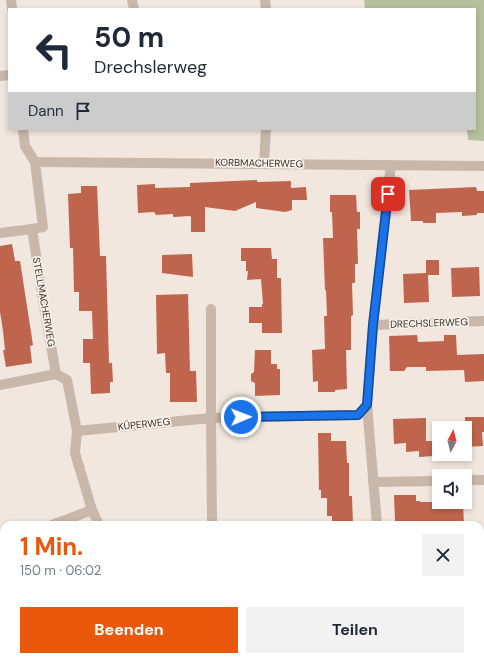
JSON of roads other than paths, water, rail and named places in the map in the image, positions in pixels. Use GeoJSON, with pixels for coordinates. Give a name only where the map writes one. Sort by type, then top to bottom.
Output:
{"type":"FeatureCollection","features":[{"type":"Feature","properties":{"kind":"street"},"geometry":{"type":"LineString","coordinates":[[0,234],[43,227],[35,162],[25,146],[23,130]]}},
{"type":"Feature","properties":{"kind":"street"},"geometry":{"type":"LineString","coordinates":[[264,163],[266,130]]}},
{"type":"Feature","properties":{"kind":"street","name":"KORBMACHERWEG"},"geometry":{"type":"LineString","coordinates":[[35,162],[484,166]]}},
{"type":"Feature","properties":{"kind":"street"},"geometry":{"type":"LineString","coordinates":[[377,521],[367,405],[373,325],[391,165]]}},
{"type":"Feature","properties":{"kind":"street","name":"STELLMACHERWEG"},"geometry":{"type":"LineString","coordinates":[[32,229],[56,374]]}},
{"type":"Feature","properties":{"kind":"street"},"geometry":{"type":"LineString","coordinates":[[211,308],[212,521]]}},
{"type":"Feature","properties":{"kind":"street","name":"DRECHSLERWEG"},"geometry":{"type":"LineString","coordinates":[[373,325],[484,321]]}},
{"type":"Feature","properties":{"kind":"street"},"geometry":{"type":"LineString","coordinates":[[0,385],[56,374],[67,380],[77,431],[75,453],[92,510],[97,521]]}},
{"type":"Feature","properties":{"kind":"street","name":"KÜPERWEG"},"geometry":{"type":"LineString","coordinates":[[77,431],[211,418],[358,415],[367,405]]}},
{"type":"Feature","properties":{"kind":"street"},"geometry":{"type":"LineString","coordinates":[[472,480],[483,480]]}},
{"type":"Feature","properties":{"kind":"street"},"geometry":{"type":"LineString","coordinates":[[373,482],[432,481]]}},
{"type":"Feature","properties":{"kind":"street"},"geometry":{"type":"LineString","coordinates":[[63,521],[92,510]]}}]}
